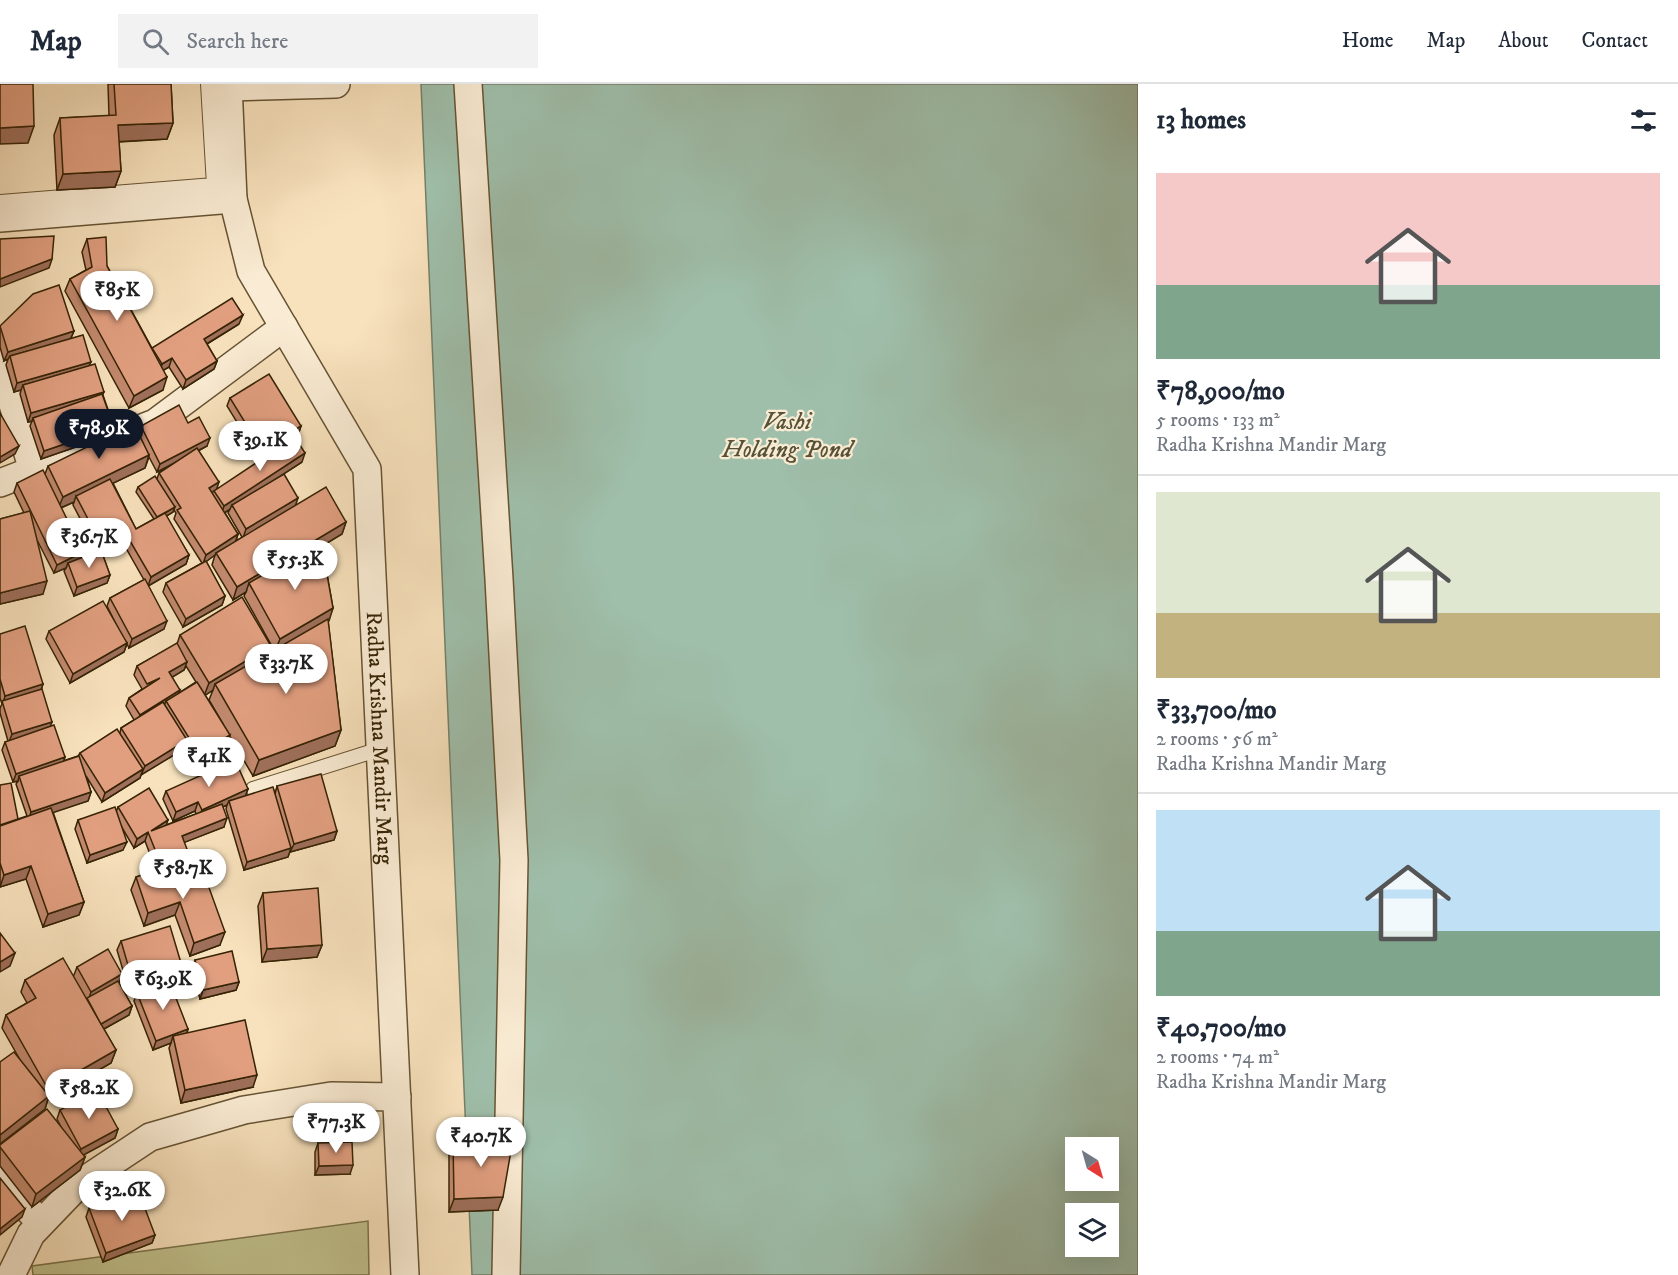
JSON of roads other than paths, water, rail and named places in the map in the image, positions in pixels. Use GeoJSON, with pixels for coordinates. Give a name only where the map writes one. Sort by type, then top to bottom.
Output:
{"type":"FeatureCollection","features":[{"type":"Feature","properties":{"kind":"street"},"geometry":{"type":"LineString","coordinates":[[222,85],[336,84]]}},
{"type":"Feature","properties":{"kind":"street"},"geometry":{"type":"LineString","coordinates":[[468,84],[514,860],[506,1275]]}},
{"type":"Feature","properties":{"kind":"street","name":"Radha Krishna Mandir Marg"},"geometry":{"type":"LineString","coordinates":[[222,85],[233,199],[250,271],[367,469],[405,1275]]}},
{"type":"Feature","properties":{"kind":"street"},"geometry":{"type":"LineString","coordinates":[[0,218],[233,199]]}},
{"type":"Feature","properties":{"kind":"street"},"geometry":{"type":"LineString","coordinates":[[0,483],[154,423],[284,327]]}},
{"type":"Feature","properties":{"kind":"street"},"geometry":{"type":"LineString","coordinates":[[0,362],[33,470]]}},
{"type":"Feature","properties":{"kind":"street"},"geometry":{"type":"LineString","coordinates":[[11,1275],[31,1234],[79,1184],[150,1137],[244,1110],[331,1096],[397,1097]]}},
{"type":"Feature","properties":{"kind":"street"},"geometry":{"type":"LineString","coordinates":[[0,1179],[41,1223]]}},
{"type":"Feature","properties":{"kind":"lane"},"geometry":{"type":"LineString","coordinates":[[0,202],[214,185],[222,85]]}},
{"type":"Feature","properties":{"kind":"lane"},"geometry":{"type":"LineString","coordinates":[[253,789],[380,749]]}},
{"type":"Feature","properties":{"kind":"water","name":"Vashi Holding Pond"},"geometry":{"type":"Polygon","coordinates":[[[421,84],[1138,84],[1138,1275],[472,1275],[421,84]]]}}]}
